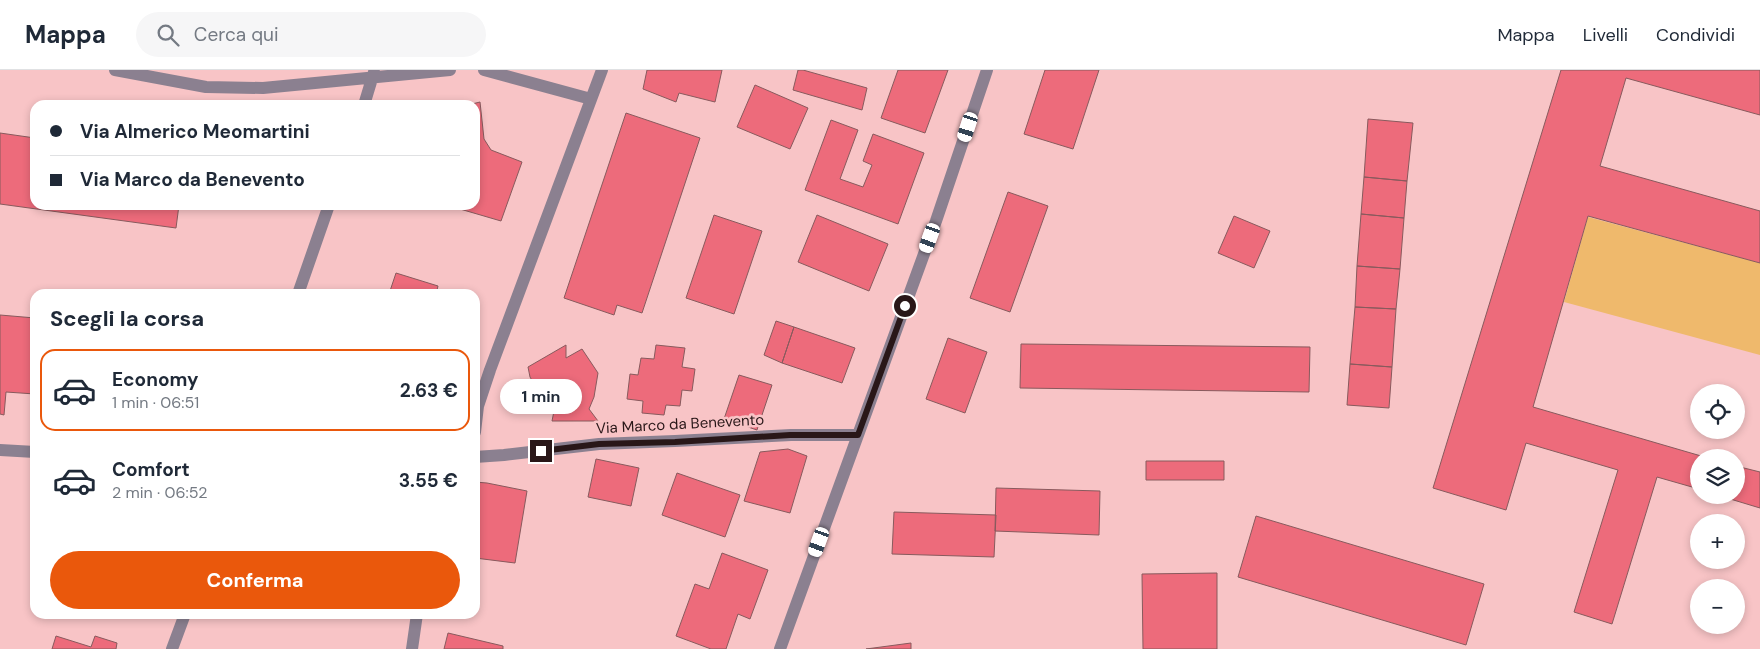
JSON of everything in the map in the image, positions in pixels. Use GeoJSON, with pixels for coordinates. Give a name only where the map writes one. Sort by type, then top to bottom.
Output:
{"type":"FeatureCollection","features":[{"type":"Feature","properties":{"kind":"street"},"geometry":{"type":"LineString","coordinates":[[115,70],[206,87],[263,88],[374,74],[450,70]]}},
{"type":"Feature","properties":{"kind":"street"},"geometry":{"type":"LineString","coordinates":[[484,70],[591,99]]}},
{"type":"Feature","properties":{"kind":"street"},"geometry":{"type":"LineString","coordinates":[[480,400],[602,70]]}},
{"type":"Feature","properties":{"kind":"street"},"geometry":{"type":"LineString","coordinates":[[780,649],[936,221],[987,70]]}},
{"type":"Feature","properties":{"kind":"street"},"geometry":{"type":"LineString","coordinates":[[366,100],[374,74]]}},
{"type":"Feature","properties":{"kind":"street"},"geometry":{"type":"LineString","coordinates":[[300,289],[327,210]]}},
{"type":"Feature","properties":{"kind":"street","name":"Via Marco da Benevento"},"geometry":{"type":"LineString","coordinates":[[480,457],[599,444],[675,442],[790,435],[858,435]]}},
{"type":"Feature","properties":{"kind":"street"},"geometry":{"type":"LineString","coordinates":[[0,450],[30,452]]}},
{"type":"Feature","properties":{"kind":"street"},"geometry":{"type":"LineString","coordinates":[[172,649],[183,619]]}},
{"type":"Feature","properties":{"kind":"street"},"geometry":{"type":"LineString","coordinates":[[412,649],[416,619]]}},
{"type":"Feature","properties":{"kind":"shaded area"},"geometry":{"type":"Polygon","coordinates":[[[1588,217],[1760,263],[1760,355],[1564,302],[1588,217]]]}},
{"type":"Feature","properties":{"kind":"building"},"geometry":{"type":"Polygon","coordinates":[[[647,70],[722,70],[715,102],[679,93],[676,102],[643,89],[647,70]]]}},
{"type":"Feature","properties":{"kind":"building"},"geometry":{"type":"Polygon","coordinates":[[[798,70],[867,88],[862,110],[793,90],[798,70]]]}},
{"type":"Feature","properties":{"kind":"building"},"geometry":{"type":"Polygon","coordinates":[[[898,70],[948,70],[925,133],[881,118],[898,70]]]}},
{"type":"Feature","properties":{"kind":"building"},"geometry":{"type":"Polygon","coordinates":[[[1045,70],[1099,70],[1073,149],[1024,134],[1045,70]]]}},
{"type":"Feature","properties":{"kind":"building"},"geometry":{"type":"Polygon","coordinates":[[[1561,70],[1760,70],[1760,115],[1626,78],[1600,166],[1760,211],[1760,263],[1588,216],[1533,407],[1690,453],[1690,486],[1657,477],[1612,624],[1574,612],[1618,470],[1526,443],[1506,510],[1433,488],[1561,70]]]}},
{"type":"Feature","properties":{"kind":"building"},"geometry":{"type":"Polygon","coordinates":[[[755,85],[808,108],[790,149],[737,127],[755,85]]]}},
{"type":"Feature","properties":{"kind":"building"},"geometry":{"type":"Polygon","coordinates":[[[480,102],[484,139],[491,150],[522,162],[501,221],[463,210],[480,210],[480,102]]]}},
{"type":"Feature","properties":{"kind":"building"},"geometry":{"type":"Polygon","coordinates":[[[626,113],[700,138],[642,313],[617,305],[614,315],[564,298],[626,113]]]}},
{"type":"Feature","properties":{"kind":"building"},"geometry":{"type":"Polygon","coordinates":[[[1368,119],[1413,123],[1407,181],[1364,177],[1368,119]]]}},
{"type":"Feature","properties":{"kind":"building"},"geometry":{"type":"Polygon","coordinates":[[[831,120],[858,130],[840,179],[863,187],[872,165],[863,161],[873,134],[924,153],[898,224],[805,190],[831,120]]]}},
{"type":"Feature","properties":{"kind":"building"},"geometry":{"type":"Polygon","coordinates":[[[0,133],[30,137],[30,208],[0,204],[0,133]]]}},
{"type":"Feature","properties":{"kind":"building"},"geometry":{"type":"Polygon","coordinates":[[[1364,177],[1407,181],[1404,218],[1361,214],[1364,177]]]}},
{"type":"Feature","properties":{"kind":"building"},"geometry":{"type":"Polygon","coordinates":[[[1008,192],[1048,206],[1010,312],[970,298],[1008,192]]]}},
{"type":"Feature","properties":{"kind":"building"},"geometry":{"type":"Polygon","coordinates":[[[44,210],[178,210],[176,228],[44,210]]]}},
{"type":"Feature","properties":{"kind":"building"},"geometry":{"type":"Polygon","coordinates":[[[1361,214],[1404,218],[1400,269],[1357,266],[1361,214]]]}},
{"type":"Feature","properties":{"kind":"building"},"geometry":{"type":"Polygon","coordinates":[[[714,215],[762,231],[734,314],[686,298],[714,215]]]}},
{"type":"Feature","properties":{"kind":"building"},"geometry":{"type":"Polygon","coordinates":[[[817,215],[888,244],[869,291],[798,262],[817,215]]]}},
{"type":"Feature","properties":{"kind":"building"},"geometry":{"type":"Polygon","coordinates":[[[1234,216],[1270,231],[1254,268],[1218,253],[1234,216]]]}},
{"type":"Feature","properties":{"kind":"building"},"geometry":{"type":"Polygon","coordinates":[[[1357,266],[1400,269],[1396,309],[1355,307],[1357,266]]]}},
{"type":"Feature","properties":{"kind":"building"},"geometry":{"type":"Polygon","coordinates":[[[396,273],[438,286],[437,289],[391,289],[396,273]]]}},
{"type":"Feature","properties":{"kind":"building"},"geometry":{"type":"Polygon","coordinates":[[[1355,307],[1396,309],[1392,367],[1350,364],[1355,307]]]}},
{"type":"Feature","properties":{"kind":"building"},"geometry":{"type":"Polygon","coordinates":[[[0,315],[30,318],[30,394],[6,392],[4,415],[0,414],[0,315]]]}},
{"type":"Feature","properties":{"kind":"building"},"geometry":{"type":"Polygon","coordinates":[[[776,321],[794,327],[782,363],[764,355],[776,321]]]}},
{"type":"Feature","properties":{"kind":"building"},"geometry":{"type":"Polygon","coordinates":[[[794,327],[855,348],[842,383],[782,363],[794,327]]]}},
{"type":"Feature","properties":{"kind":"building"},"geometry":{"type":"Polygon","coordinates":[[[948,338],[987,352],[965,413],[926,399],[948,338]]]}},
{"type":"Feature","properties":{"kind":"building"},"geometry":{"type":"Polygon","coordinates":[[[1021,344],[1310,347],[1309,392],[1020,388],[1021,344]]]}},
{"type":"Feature","properties":{"kind":"building"},"geometry":{"type":"Polygon","coordinates":[[[566,345],[566,358],[582,349],[598,373],[594,397],[589,409],[598,421],[552,421],[554,411],[525,411],[522,386],[534,384],[528,367],[566,345]]]}},
{"type":"Feature","properties":{"kind":"building"},"geometry":{"type":"Polygon","coordinates":[[[656,345],[685,348],[682,367],[695,369],[692,391],[682,390],[680,406],[666,405],[664,415],[642,413],[643,401],[627,399],[630,374],[638,375],[641,358],[654,359],[656,345]]]}},
{"type":"Feature","properties":{"kind":"building"},"geometry":{"type":"Polygon","coordinates":[[[1350,364],[1392,367],[1389,408],[1347,405],[1350,364]]]}},
{"type":"Feature","properties":{"kind":"building"},"geometry":{"type":"Polygon","coordinates":[[[739,375],[772,385],[757,430],[724,419],[739,375]]]}},
{"type":"Feature","properties":{"kind":"building"},"geometry":{"type":"Polygon","coordinates":[[[788,449],[807,456],[790,513],[744,501],[760,452],[788,449]]]}},
{"type":"Feature","properties":{"kind":"building"},"geometry":{"type":"Polygon","coordinates":[[[596,459],[639,468],[631,506],[588,497],[596,459]]]}},
{"type":"Feature","properties":{"kind":"building"},"geometry":{"type":"Polygon","coordinates":[[[1146,461],[1224,461],[1224,480],[1146,480],[1146,461]]]}},
{"type":"Feature","properties":{"kind":"building"},"geometry":{"type":"Polygon","coordinates":[[[1745,468],[1760,472],[1760,508],[1745,503],[1745,468]]]}},
{"type":"Feature","properties":{"kind":"building"},"geometry":{"type":"Polygon","coordinates":[[[677,473],[740,495],[725,537],[662,515],[677,473]]]}},
{"type":"Feature","properties":{"kind":"building"},"geometry":{"type":"Polygon","coordinates":[[[480,482],[527,491],[515,563],[480,559],[480,482]]]}},
{"type":"Feature","properties":{"kind":"building"},"geometry":{"type":"Polygon","coordinates":[[[996,488],[1100,491],[1099,535],[995,531],[996,488]]]}},
{"type":"Feature","properties":{"kind":"building"},"geometry":{"type":"Polygon","coordinates":[[[894,512],[996,515],[994,557],[892,554],[894,512]]]}},
{"type":"Feature","properties":{"kind":"building"},"geometry":{"type":"Polygon","coordinates":[[[1256,516],[1484,584],[1466,645],[1238,577],[1256,516]]]}},
{"type":"Feature","properties":{"kind":"building"},"geometry":{"type":"Polygon","coordinates":[[[722,553],[768,570],[750,619],[738,614],[726,649],[711,649],[676,636],[695,584],[709,589],[722,553]]]}},
{"type":"Feature","properties":{"kind":"building"},"geometry":{"type":"Polygon","coordinates":[[[1217,573],[1217,649],[1143,649],[1142,574],[1217,573]]]}},
{"type":"Feature","properties":{"kind":"building"},"geometry":{"type":"Polygon","coordinates":[[[448,633],[503,646],[503,649],[444,649],[448,633]]]}},
{"type":"Feature","properties":{"kind":"building"},"geometry":{"type":"Polygon","coordinates":[[[56,636],[91,647],[95,636],[117,643],[116,649],[52,649],[56,636]]]}},
{"type":"Feature","properties":{"kind":"building"},"geometry":{"type":"Polygon","coordinates":[[[911,643],[911,649],[866,649],[911,643]]]}},
{"type":"Feature","properties":{"kind":"route"},"geometry":{"type":"LineString","coordinates":[[541,451],[599,444],[675,442],[790,435],[858,435],[905,306]]}}]}
